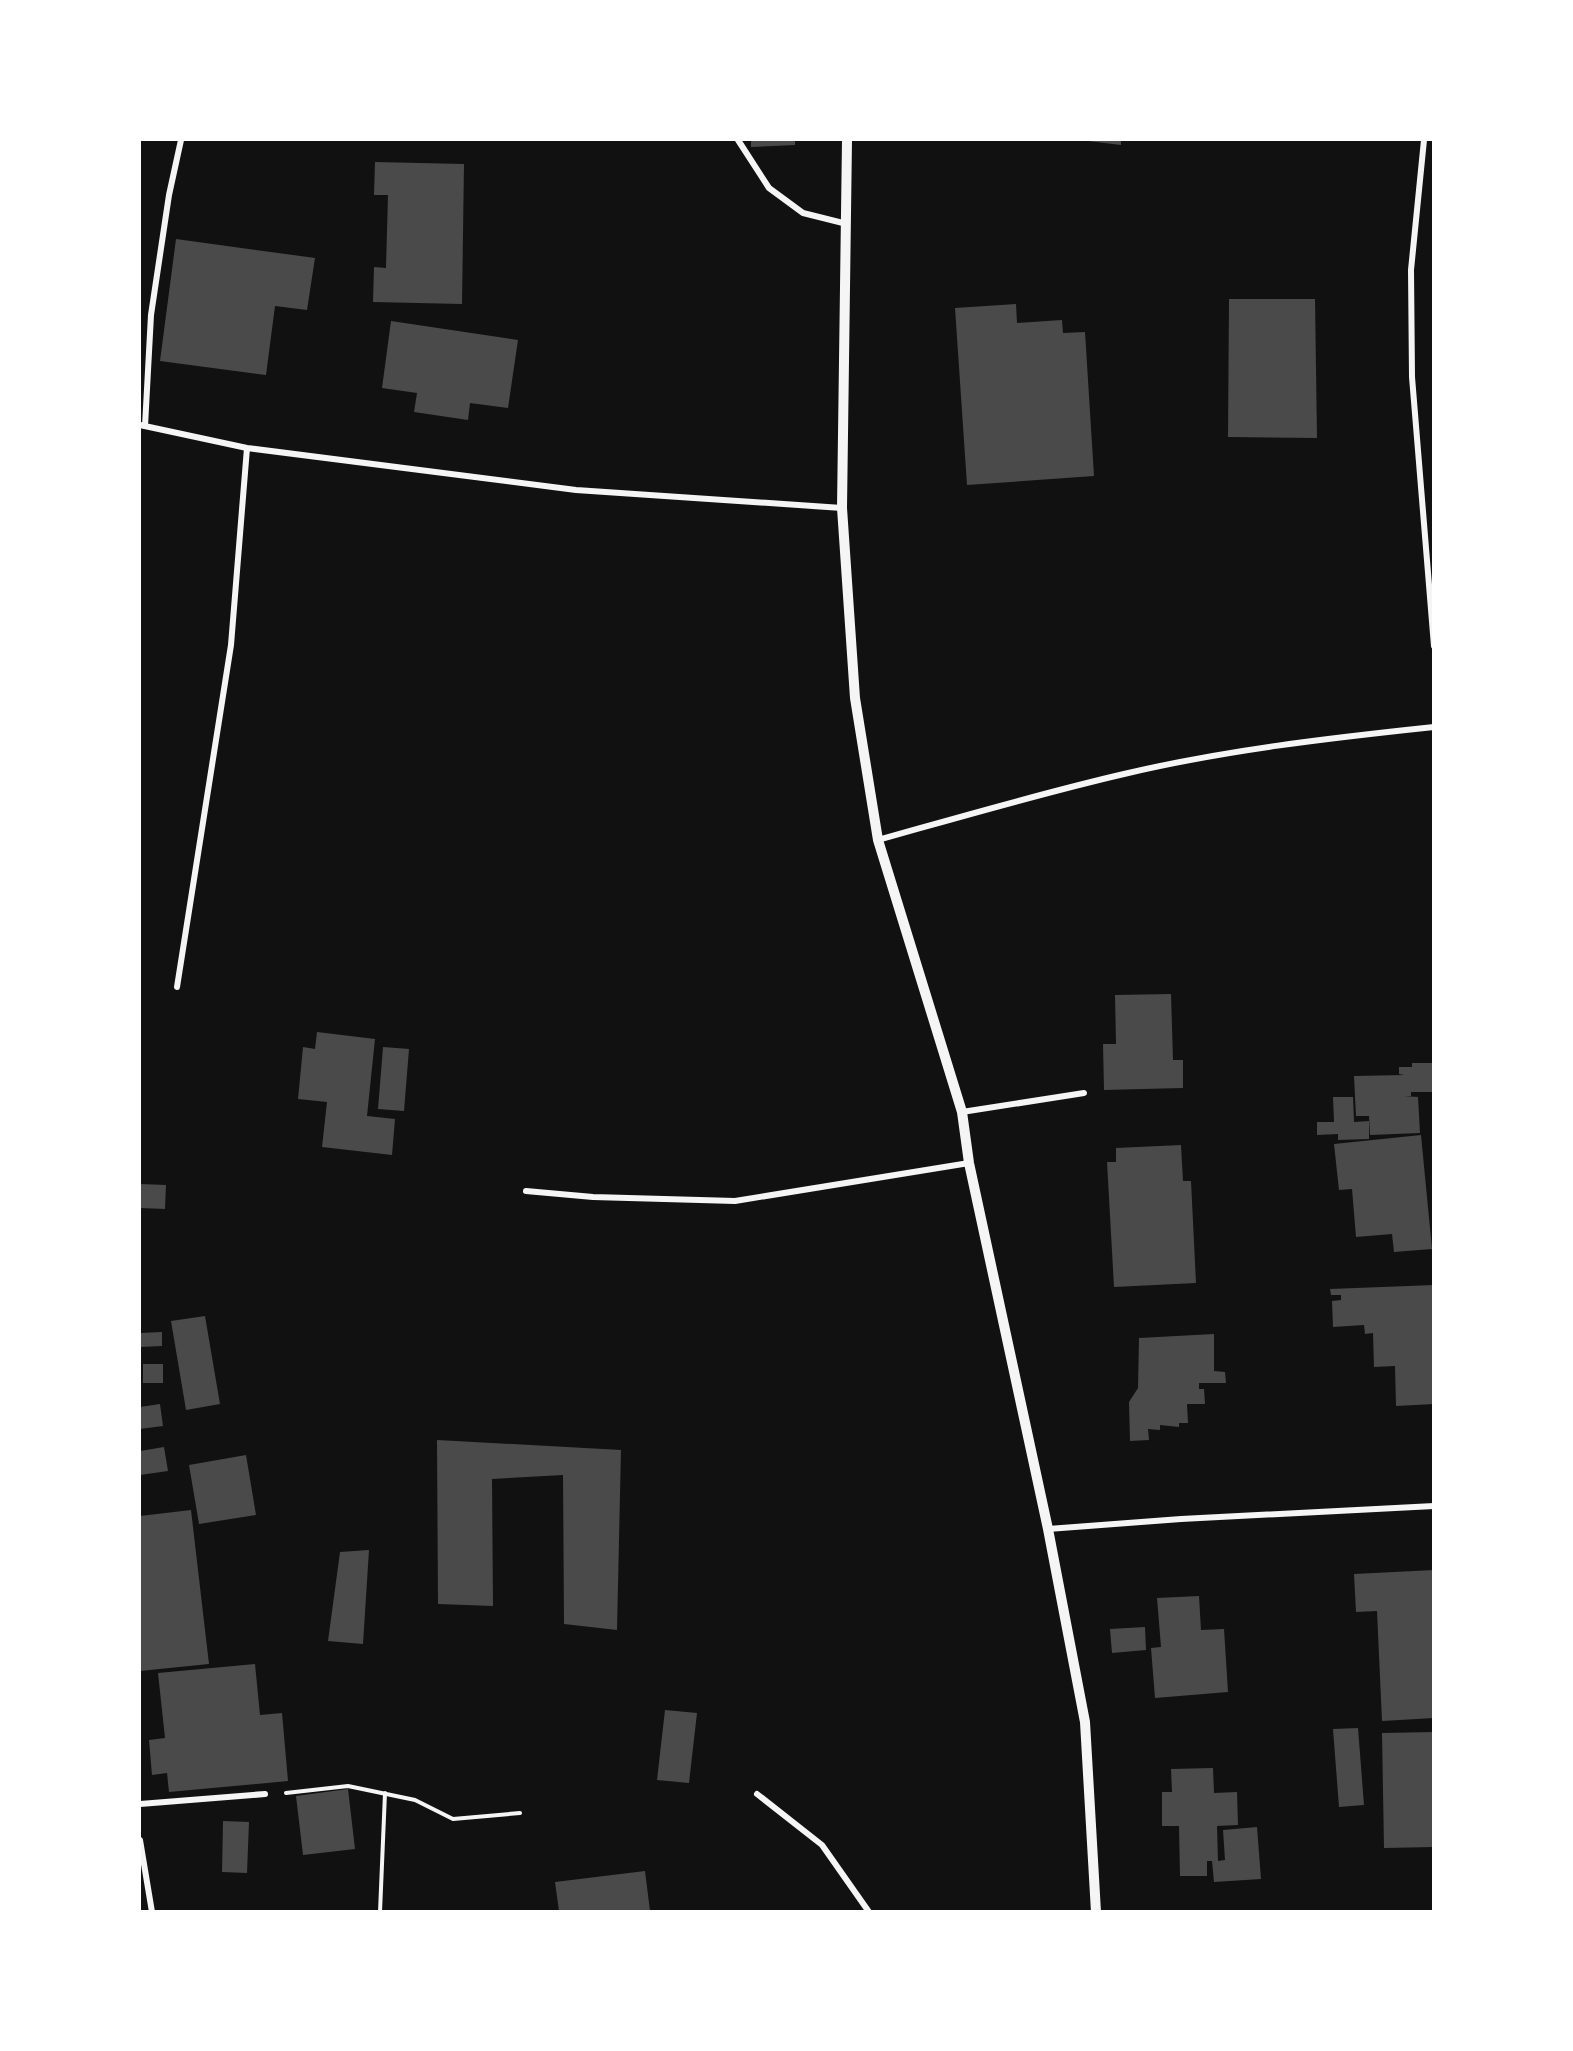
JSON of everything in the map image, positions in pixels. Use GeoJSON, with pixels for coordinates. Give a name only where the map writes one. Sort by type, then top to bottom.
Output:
{"type":"FeatureCollection","features":[{"type":"Feature","properties":{"kind":"street"},"geometry":{"type":"LineString","coordinates":[[181,140],[169,195],[150,315],[142,425],[247,448],[576,490],[842,508]]}},
{"type":"Feature","properties":{"kind":"street"},"geometry":{"type":"LineString","coordinates":[[738,140],[769,188],[803,213],[847,224]]}},
{"type":"Feature","properties":{"kind":"street"},"geometry":{"type":"LineString","coordinates":[[847,140],[842,508],[855,698],[878,840],[962,1112],[969,1163],[1048,1529],[1085,1722],[1096,1911]]}},
{"type":"Feature","properties":{"kind":"street"},"geometry":{"type":"LineString","coordinates":[[1424,140],[1411,270],[1412,377],[1434,646]]}},
{"type":"Feature","properties":{"kind":"street"},"geometry":{"type":"LineString","coordinates":[[177,987],[231,645],[247,448]]}},
{"type":"Feature","properties":{"kind":"street"},"geometry":{"type":"LineString","coordinates":[[878,840],[1125,774],[1229,753],[1434,727]]}},
{"type":"Feature","properties":{"kind":"street"},"geometry":{"type":"LineString","coordinates":[[962,1112],[1084,1093]]}},
{"type":"Feature","properties":{"kind":"street"},"geometry":{"type":"LineString","coordinates":[[526,1191],[593,1197],[735,1200],[969,1163]]}},
{"type":"Feature","properties":{"kind":"street"},"geometry":{"type":"LineString","coordinates":[[1048,1529],[1182,1519],[1434,1506]]}},
{"type":"Feature","properties":{"kind":"street"},"geometry":{"type":"LineString","coordinates":[[140,1804],[265,1794]]}},
{"type":"Feature","properties":{"kind":"street"},"geometry":{"type":"LineString","coordinates":[[757,1794],[822,1845],[869,1911]]}},
{"type":"Feature","properties":{"kind":"street"},"geometry":{"type":"LineString","coordinates":[[140,1840],[152,1911]]}},
{"type":"Feature","properties":{"kind":"path"},"geometry":{"type":"LineString","coordinates":[[265,1794],[348,1786],[415,1800],[453,1819],[520,1813]]}},
{"type":"Feature","properties":{"kind":"path"},"geometry":{"type":"LineString","coordinates":[[380,1911],[385,1793]]}},
{"type":"Feature","properties":{"kind":"building"},"geometry":{"type":"Polygon","coordinates":[[[751,140],[795,140],[795,145],[751,147],[751,140]]]}},
{"type":"Feature","properties":{"kind":"building"},"geometry":{"type":"Polygon","coordinates":[[[1121,140],[1121,145],[1088,141],[1121,140]]]}},
{"type":"Feature","properties":{"kind":"building"},"geometry":{"type":"Polygon","coordinates":[[[375,162],[464,164],[462,304],[373,302],[374,267],[386,268],[388,195],[374,195],[375,162]]]}},
{"type":"Feature","properties":{"kind":"building"},"geometry":{"type":"Polygon","coordinates":[[[176,239],[315,258],[307,310],[275,306],[266,375],[160,361],[176,239]]]}},
{"type":"Feature","properties":{"kind":"building"},"geometry":{"type":"Polygon","coordinates":[[[1229,299],[1315,299],[1317,438],[1228,437],[1229,299]]]}},
{"type":"Feature","properties":{"kind":"building"},"geometry":{"type":"Polygon","coordinates":[[[1016,304],[1017,323],[1062,320],[1063,333],[1085,332],[1094,476],[967,485],[955,308],[1016,304]]]}},
{"type":"Feature","properties":{"kind":"building"},"geometry":{"type":"Polygon","coordinates":[[[391,321],[518,340],[508,408],[470,403],[468,420],[414,412],[417,393],[382,388],[391,321]]]}},
{"type":"Feature","properties":{"kind":"building"},"geometry":{"type":"Polygon","coordinates":[[[1171,994],[1173,1060],[1183,1060],[1183,1088],[1104,1090],[1103,1044],[1116,1044],[1115,995],[1171,994]]]}},
{"type":"Feature","properties":{"kind":"building"},"geometry":{"type":"Polygon","coordinates":[[[317,1032],[375,1039],[367,1116],[395,1119],[392,1155],[322,1147],[327,1102],[298,1099],[303,1047],[315,1049],[317,1032]]]}},
{"type":"Feature","properties":{"kind":"building"},"geometry":{"type":"Polygon","coordinates":[[[383,1047],[409,1049],[404,1111],[378,1109],[383,1047]]]}},
{"type":"Feature","properties":{"kind":"building"},"geometry":{"type":"Polygon","coordinates":[[[1412,1063],[1434,1063],[1434,1092],[1411,1092],[1411,1096],[1404,1096],[1418,1097],[1420,1133],[1370,1135],[1369,1116],[1356,1116],[1354,1076],[1404,1075],[1399,1074],[1399,1067],[1412,1067],[1412,1063]]]}},
{"type":"Feature","properties":{"kind":"building"},"geometry":{"type":"Polygon","coordinates":[[[1333,1097],[1353,1097],[1354,1122],[1369,1121],[1369,1139],[1338,1140],[1338,1134],[1317,1135],[1317,1122],[1334,1122],[1333,1097]]]}},
{"type":"Feature","properties":{"kind":"building"},"geometry":{"type":"Polygon","coordinates":[[[1421,1135],[1432,1249],[1394,1252],[1392,1234],[1356,1237],[1352,1189],[1339,1190],[1334,1144],[1421,1135]]]}},
{"type":"Feature","properties":{"kind":"building"},"geometry":{"type":"Polygon","coordinates":[[[1181,1145],[1183,1181],[1191,1181],[1196,1283],[1114,1287],[1107,1162],[1116,1162],[1116,1148],[1181,1145]]]}},
{"type":"Feature","properties":{"kind":"building"},"geometry":{"type":"Polygon","coordinates":[[[140,1184],[166,1185],[165,1209],[140,1208],[140,1184]]]}},
{"type":"Feature","properties":{"kind":"building"},"geometry":{"type":"Polygon","coordinates":[[[1434,1285],[1434,1404],[1396,1406],[1395,1366],[1374,1367],[1373,1333],[1365,1334],[1364,1325],[1333,1327],[1332,1301],[1341,1300],[1341,1295],[1331,1295],[1330,1289],[1434,1285]]]}},
{"type":"Feature","properties":{"kind":"building"},"geometry":{"type":"Polygon","coordinates":[[[205,1316],[220,1404],[186,1410],[171,1321],[205,1316]]]}},
{"type":"Feature","properties":{"kind":"building"},"geometry":{"type":"Polygon","coordinates":[[[162,1332],[162,1346],[140,1347],[140,1333],[162,1332]]]}},
{"type":"Feature","properties":{"kind":"building"},"geometry":{"type":"Polygon","coordinates":[[[1214,1334],[1214,1371],[1225,1372],[1226,1383],[1199,1383],[1199,1389],[1204,1389],[1205,1404],[1187,1404],[1188,1423],[1179,1423],[1179,1427],[1160,1425],[1160,1430],[1148,1429],[1149,1440],[1130,1441],[1129,1402],[1138,1388],[1139,1338],[1214,1334]]]}},
{"type":"Feature","properties":{"kind":"building"},"geometry":{"type":"Polygon","coordinates":[[[143,1364],[163,1364],[163,1383],[143,1383],[143,1364]]]}},
{"type":"Feature","properties":{"kind":"building"},"geometry":{"type":"Polygon","coordinates":[[[160,1404],[163,1426],[140,1429],[140,1407],[160,1404]]]}},
{"type":"Feature","properties":{"kind":"building"},"geometry":{"type":"Polygon","coordinates":[[[437,1440],[621,1450],[617,1630],[564,1624],[563,1475],[492,1479],[493,1606],[438,1604],[437,1440]]]}},
{"type":"Feature","properties":{"kind":"building"},"geometry":{"type":"Polygon","coordinates":[[[164,1447],[168,1471],[140,1475],[140,1451],[164,1447]]]}},
{"type":"Feature","properties":{"kind":"building"},"geometry":{"type":"Polygon","coordinates":[[[246,1455],[256,1515],[199,1524],[189,1465],[246,1455]]]}},
{"type":"Feature","properties":{"kind":"building"},"geometry":{"type":"Polygon","coordinates":[[[191,1510],[209,1664],[140,1671],[140,1516],[191,1510]]]}},
{"type":"Feature","properties":{"kind":"building"},"geometry":{"type":"Polygon","coordinates":[[[369,1550],[363,1644],[328,1641],[340,1552],[369,1550]]]}},
{"type":"Feature","properties":{"kind":"building"},"geometry":{"type":"Polygon","coordinates":[[[1434,1570],[1434,1718],[1382,1721],[1377,1611],[1356,1612],[1354,1574],[1434,1570]]]}},
{"type":"Feature","properties":{"kind":"building"},"geometry":{"type":"Polygon","coordinates":[[[1199,1596],[1201,1630],[1224,1629],[1228,1692],[1155,1698],[1151,1648],[1161,1647],[1157,1598],[1199,1596]]]}},
{"type":"Feature","properties":{"kind":"building"},"geometry":{"type":"Polygon","coordinates":[[[1145,1627],[1146,1650],[1112,1653],[1110,1629],[1145,1627]]]}},
{"type":"Feature","properties":{"kind":"building"},"geometry":{"type":"Polygon","coordinates":[[[255,1664],[260,1715],[282,1713],[288,1781],[169,1792],[167,1773],[152,1775],[149,1740],[165,1738],[158,1673],[255,1664]]]}},
{"type":"Feature","properties":{"kind":"building"},"geometry":{"type":"Polygon","coordinates":[[[665,1710],[697,1713],[689,1783],[657,1780],[665,1710]]]}},
{"type":"Feature","properties":{"kind":"building"},"geometry":{"type":"Polygon","coordinates":[[[1358,1728],[1364,1805],[1339,1807],[1333,1729],[1358,1728]]]}},
{"type":"Feature","properties":{"kind":"building"},"geometry":{"type":"Polygon","coordinates":[[[1434,1732],[1434,1847],[1384,1848],[1382,1733],[1434,1732]]]}},
{"type":"Feature","properties":{"kind":"building"},"geometry":{"type":"Polygon","coordinates":[[[1213,1768],[1214,1793],[1237,1792],[1238,1825],[1217,1826],[1218,1861],[1225,1860],[1223,1830],[1257,1827],[1261,1879],[1214,1882],[1212,1861],[1207,1861],[1207,1876],[1180,1876],[1179,1826],[1162,1826],[1162,1792],[1172,1792],[1171,1769],[1213,1768]]]}},
{"type":"Feature","properties":{"kind":"building"},"geometry":{"type":"Polygon","coordinates":[[[348,1789],[355,1849],[303,1855],[296,1796],[348,1789]]]}},
{"type":"Feature","properties":{"kind":"building"},"geometry":{"type":"Polygon","coordinates":[[[223,1821],[249,1822],[247,1873],[222,1872],[223,1821]]]}},
{"type":"Feature","properties":{"kind":"building"},"geometry":{"type":"Polygon","coordinates":[[[645,1871],[650,1911],[559,1911],[555,1882],[645,1871]]]}}]}
